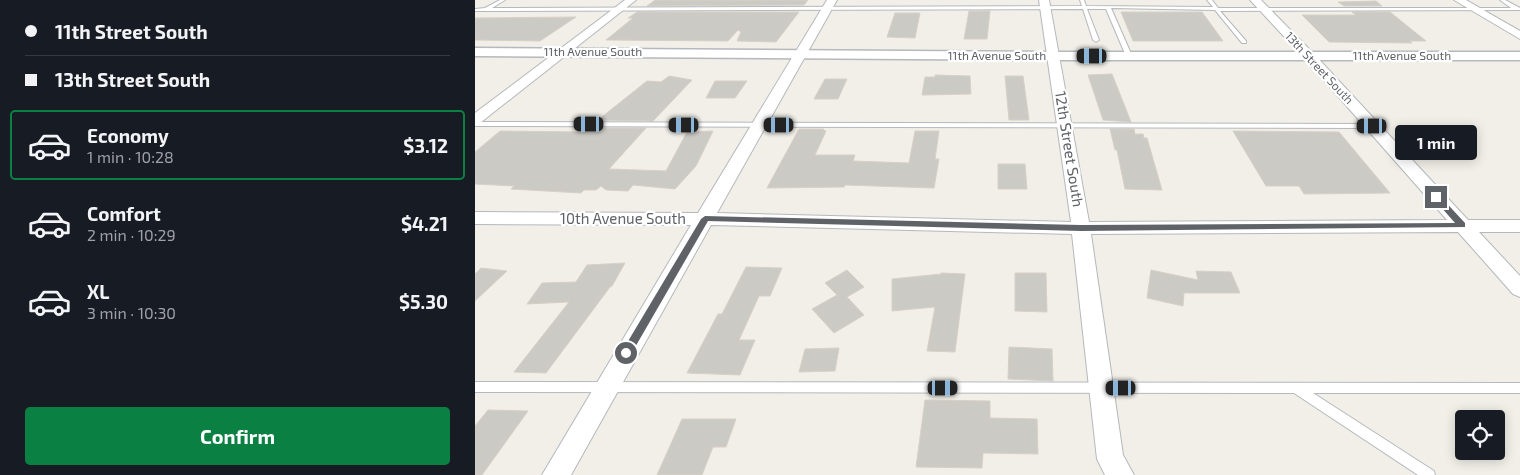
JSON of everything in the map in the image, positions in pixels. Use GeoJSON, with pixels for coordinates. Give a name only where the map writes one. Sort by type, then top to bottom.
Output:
{"type":"FeatureCollection","features":[{"type":"Feature","properties":{"kind":"street"},"geometry":{"type":"LineString","coordinates":[[475,120],[631,0]]}},
{"type":"Feature","properties":{"kind":"street"},"geometry":{"type":"LineString","coordinates":[[1459,0],[1520,36]]}},
{"type":"Feature","properties":{"kind":"street","name":"12th Street South"},"geometry":{"type":"LineString","coordinates":[[1045,4],[1055,56],[1081,228],[1110,459],[1120,475]]}},
{"type":"Feature","properties":{"kind":"street"},"geometry":{"type":"LineString","coordinates":[[556,475],[829,5]]}},
{"type":"Feature","properties":{"kind":"street","name":"13th Street South"},"geometry":{"type":"LineString","coordinates":[[1260,5],[1310,57],[1520,289]]}},
{"type":"Feature","properties":{"kind":"street","name":"11th Avenue South"},"geometry":{"type":"LineString","coordinates":[[475,52],[1310,57],[1520,56]]}},
{"type":"Feature","properties":{"kind":"street","name":"10th Avenue South"},"geometry":{"type":"LineString","coordinates":[[475,218],[705,219],[1081,228],[1520,226]]}},
{"type":"Feature","properties":{"kind":"lane"},"geometry":{"type":"LineString","coordinates":[[486,10],[503,0]]}},
{"type":"Feature","properties":{"kind":"lane"},"geometry":{"type":"LineString","coordinates":[[963,9],[964,0]]}},
{"type":"Feature","properties":{"kind":"lane"},"geometry":{"type":"LineString","coordinates":[[1082,0],[1096,40]]}},
{"type":"Feature","properties":{"kind":"lane"},"geometry":{"type":"LineString","coordinates":[[1160,0],[1163,7]]}},
{"type":"Feature","properties":{"kind":"lane"},"geometry":{"type":"LineString","coordinates":[[1209,0],[1244,42]]}},
{"type":"Feature","properties":{"kind":"lane"},"geometry":{"type":"LineString","coordinates":[[1502,0],[1519,9]]}},
{"type":"Feature","properties":{"kind":"lane"},"geometry":{"type":"LineString","coordinates":[[475,10],[620,10],[829,5],[963,9],[1045,4],[1085,8],[1215,8],[1260,5],[1519,9]]}},
{"type":"Feature","properties":{"kind":"lane"},"geometry":{"type":"LineString","coordinates":[[1108,7],[1129,56]]}},
{"type":"Feature","properties":{"kind":"lane"},"geometry":{"type":"LineString","coordinates":[[475,124],[1372,126]]}},
{"type":"Feature","properties":{"kind":"lane"},"geometry":{"type":"LineString","coordinates":[[475,387],[1520,388]]}},
{"type":"Feature","properties":{"kind":"lane"},"geometry":{"type":"LineString","coordinates":[[1297,388],[1429,475]]}},
{"type":"Feature","properties":{"kind":"building"},"geometry":{"type":"Polygon","coordinates":[[[655,0],[808,0],[804,5],[647,6],[655,0]]]}},
{"type":"Feature","properties":{"kind":"building"},"geometry":{"type":"Polygon","coordinates":[[[1376,1],[1382,6],[1344,6],[1338,2],[1376,1]]]}},
{"type":"Feature","properties":{"kind":"building"},"geometry":{"type":"Polygon","coordinates":[[[969,11],[990,11],[987,39],[964,39],[969,11]]]}},
{"type":"Feature","properties":{"kind":"building"},"geometry":{"type":"Polygon","coordinates":[[[637,12],[799,12],[776,42],[737,41],[741,32],[738,30],[728,41],[606,40],[633,18],[628,18],[637,12]]]}},
{"type":"Feature","properties":{"kind":"building"},"geometry":{"type":"Polygon","coordinates":[[[1121,12],[1202,12],[1223,41],[1133,41],[1121,12]]]}},
{"type":"Feature","properties":{"kind":"building"},"geometry":{"type":"Polygon","coordinates":[[[1352,12],[1390,12],[1426,41],[1410,41],[1412,43],[1329,42],[1302,15],[1356,15],[1352,12]]]}},
{"type":"Feature","properties":{"kind":"building"},"geometry":{"type":"Polygon","coordinates":[[[895,13],[920,13],[915,38],[887,37],[895,13]]]}},
{"type":"Feature","properties":{"kind":"building"},"geometry":{"type":"Polygon","coordinates":[[[576,17],[540,41],[475,40],[475,18],[576,17]]]}},
{"type":"Feature","properties":{"kind":"building"},"geometry":{"type":"Polygon","coordinates":[[[1112,74],[1131,122],[1103,120],[1088,75],[1112,74]]]}},
{"type":"Feature","properties":{"kind":"building"},"geometry":{"type":"Polygon","coordinates":[[[935,75],[970,76],[971,94],[922,95],[925,77],[935,77],[935,75]]]}},
{"type":"Feature","properties":{"kind":"building"},"geometry":{"type":"Polygon","coordinates":[[[669,76],[692,80],[653,121],[598,120],[647,81],[661,82],[669,76]]]}},
{"type":"Feature","properties":{"kind":"building"},"geometry":{"type":"Polygon","coordinates":[[[1005,76],[1023,76],[1029,120],[1009,120],[1005,76]]]}},
{"type":"Feature","properties":{"kind":"building"},"geometry":{"type":"Polygon","coordinates":[[[825,79],[847,79],[838,99],[814,99],[825,79]]]}},
{"type":"Feature","properties":{"kind":"building"},"geometry":{"type":"Polygon","coordinates":[[[715,81],[747,81],[735,98],[706,98],[715,81]]]}},
{"type":"Feature","properties":{"kind":"building"},"geometry":{"type":"Polygon","coordinates":[[[588,128],[646,128],[609,169],[666,171],[687,132],[713,131],[696,166],[675,189],[633,185],[628,191],[606,190],[601,186],[596,190],[584,190],[581,193],[511,189],[514,186],[475,184],[475,152],[500,131],[584,132],[588,128]]]}},
{"type":"Feature","properties":{"kind":"building"},"geometry":{"type":"Polygon","coordinates":[[[799,129],[824,129],[826,131],[815,155],[855,155],[853,161],[909,163],[915,131],[939,131],[935,159],[939,159],[934,188],[845,185],[844,187],[767,188],[799,129]]]}},
{"type":"Feature","properties":{"kind":"building"},"geometry":{"type":"Polygon","coordinates":[[[1110,129],[1134,129],[1135,134],[1143,134],[1144,138],[1147,138],[1162,190],[1125,189],[1117,150],[1115,150],[1110,129]]]}},
{"type":"Feature","properties":{"kind":"building"},"geometry":{"type":"Polygon","coordinates":[[[1233,131],[1339,132],[1390,193],[1304,194],[1299,186],[1266,186],[1233,131]]]}},
{"type":"Feature","properties":{"kind":"building"},"geometry":{"type":"Polygon","coordinates":[[[998,164],[1025,164],[1027,189],[998,189],[998,164]]]}},
{"type":"Feature","properties":{"kind":"building"},"geometry":{"type":"Polygon","coordinates":[[[625,263],[612,286],[546,373],[514,372],[569,302],[527,304],[542,283],[576,282],[587,265],[625,263]]]}},
{"type":"Feature","properties":{"kind":"building"},"geometry":{"type":"Polygon","coordinates":[[[746,267],[782,268],[770,296],[759,296],[739,340],[755,340],[740,375],[687,373],[718,314],[722,314],[746,267]]]}},
{"type":"Feature","properties":{"kind":"building"},"geometry":{"type":"Polygon","coordinates":[[[481,268],[507,271],[475,301],[475,274],[481,268]]]}},
{"type":"Feature","properties":{"kind":"building"},"geometry":{"type":"Polygon","coordinates":[[[847,270],[864,287],[847,297],[864,315],[834,333],[812,309],[837,295],[825,283],[847,270]]]}},
{"type":"Feature","properties":{"kind":"building"},"geometry":{"type":"Polygon","coordinates":[[[1151,270],[1198,280],[1196,271],[1231,272],[1240,293],[1184,293],[1183,306],[1147,298],[1151,270]]]}},
{"type":"Feature","properties":{"kind":"building"},"geometry":{"type":"Polygon","coordinates":[[[941,273],[965,274],[955,352],[927,351],[935,307],[892,311],[892,279],[941,273]]]}},
{"type":"Feature","properties":{"kind":"building"},"geometry":{"type":"Polygon","coordinates":[[[1015,273],[1046,273],[1047,312],[1015,311],[1015,273]]]}},
{"type":"Feature","properties":{"kind":"building"},"geometry":{"type":"Polygon","coordinates":[[[1009,347],[1052,349],[1053,381],[1008,379],[1009,347]]]}},
{"type":"Feature","properties":{"kind":"building"},"geometry":{"type":"Polygon","coordinates":[[[839,348],[835,371],[799,372],[805,349],[839,348]]]}},
{"type":"Feature","properties":{"kind":"building"},"geometry":{"type":"Polygon","coordinates":[[[925,400],[990,401],[990,418],[1037,419],[1038,454],[983,453],[982,468],[916,467],[925,400]]]}},
{"type":"Feature","properties":{"kind":"building"},"geometry":{"type":"Polygon","coordinates":[[[488,410],[528,411],[482,475],[475,475],[475,426],[488,410]]]}},
{"type":"Feature","properties":{"kind":"building"},"geometry":{"type":"Polygon","coordinates":[[[682,419],[736,419],[726,447],[713,447],[702,475],[657,475],[682,419]]]}},
{"type":"Feature","properties":{"kind":"route"},"geometry":{"type":"LineString","coordinates":[[626,353],[705,219],[1081,228],[1462,225],[1436,197]]}}]}
